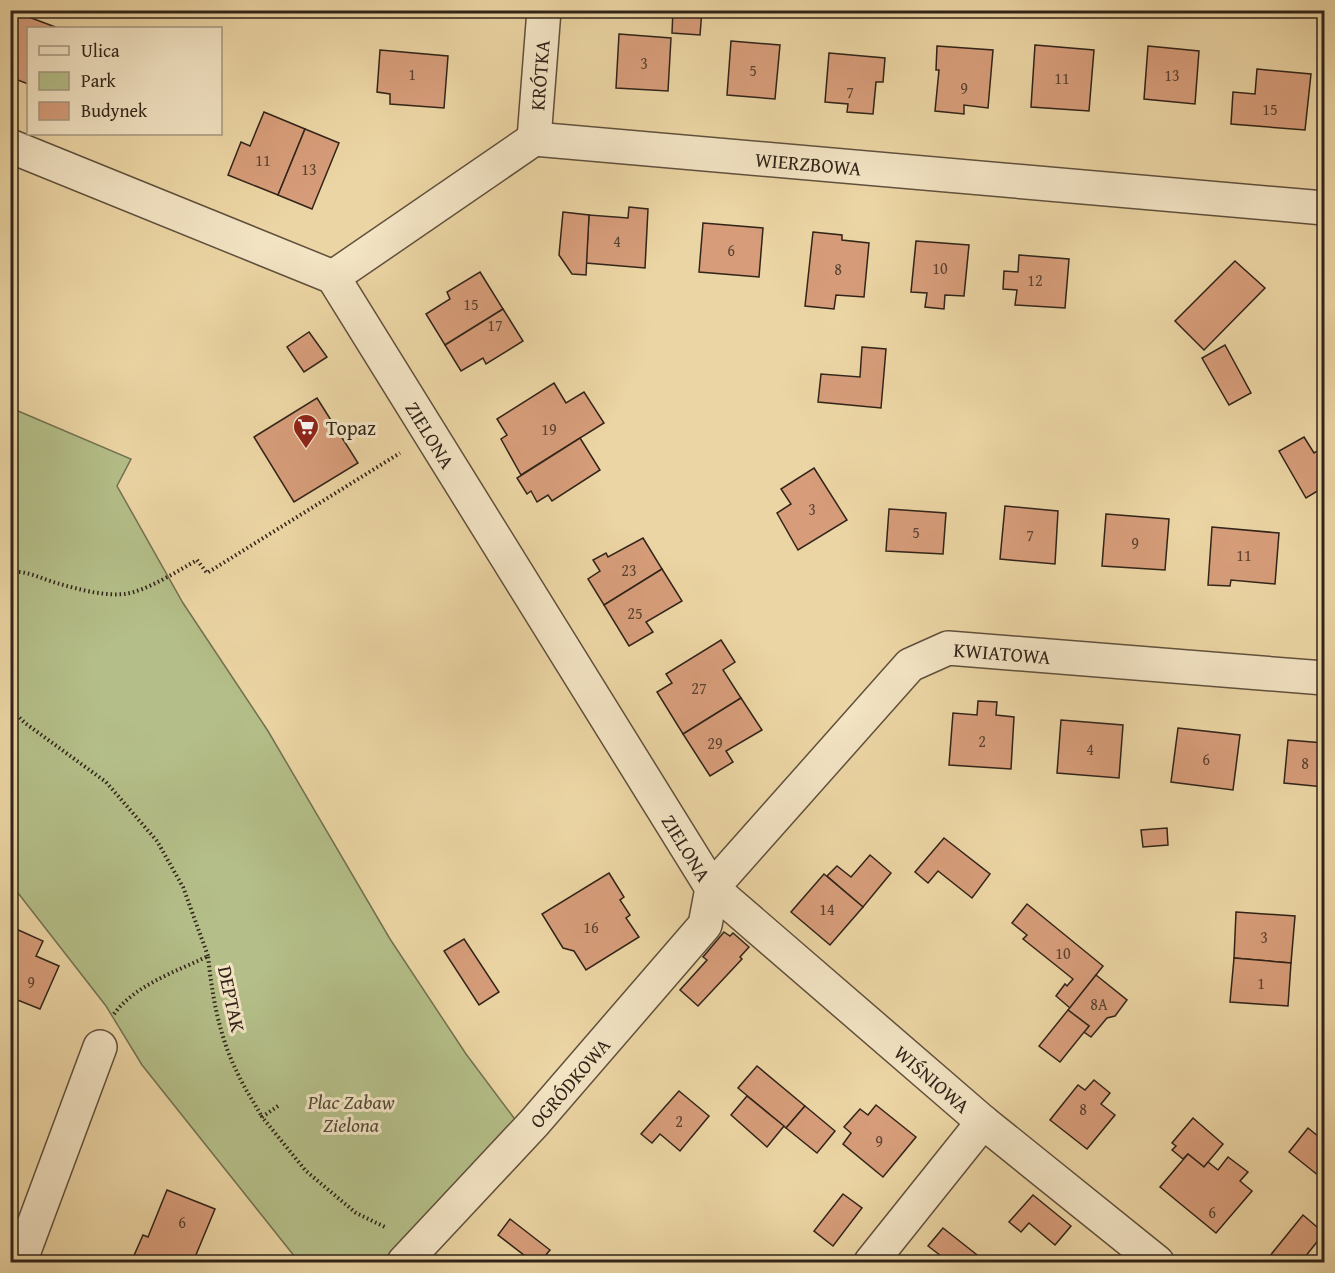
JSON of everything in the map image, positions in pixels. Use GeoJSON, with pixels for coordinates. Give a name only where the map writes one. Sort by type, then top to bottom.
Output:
{"type":"FeatureCollection","features":[{"type":"Feature","properties":{"kind":"street","name":"KRÓTKA"},"geometry":{"type":"LineString","coordinates":[[534,139],[544,10]]}},
{"type":"Feature","properties":{"kind":"street","name":"WIERZBOWA"},"geometry":{"type":"LineString","coordinates":[[534,139],[1324,208]]}},
{"type":"Feature","properties":{"kind":"street"},"geometry":{"type":"LineString","coordinates":[[10,146],[333,277],[534,139]]}},
{"type":"Feature","properties":{"kind":"street","name":"ZIELONA"},"geometry":{"type":"LineString","coordinates":[[333,277],[712,888]]}},
{"type":"Feature","properties":{"kind":"street","name":"KWIATOWA"},"geometry":{"type":"LineString","coordinates":[[712,888],[910,665],[948,648],[1324,678]]}},
{"type":"Feature","properties":{"kind":"street","name":"WIŚNIOWA"},"geometry":{"type":"LineString","coordinates":[[712,888],[983,1122],[1157,1263]]}},
{"type":"Feature","properties":{"kind":"street","name":"OGRÓDKOWA"},"geometry":{"type":"LineString","coordinates":[[412,1254],[534,1123],[705,925],[712,888]]}},
{"type":"Feature","properties":{"kind":"street"},"geometry":{"type":"LineString","coordinates":[[20,1263],[100,1047]]}},
{"type":"Feature","properties":{"kind":"street"},"geometry":{"type":"LineString","coordinates":[[872,1263],[983,1122]]}},
{"type":"Feature","properties":{"kind":"path"},"geometry":{"type":"LineString","coordinates":[[10,572],[19,571],[59,584],[104,594],[127,594],[172,575],[197,560],[207,573],[431,434]]}},
{"type":"Feature","properties":{"kind":"path"},"geometry":{"type":"LineString","coordinates":[[10,708],[25,723],[106,782],[157,841],[183,887],[208,956]]}},
{"type":"Feature","properties":{"kind":"path","name":"DEPTAK"},"geometry":{"type":"LineString","coordinates":[[100,1047],[114,1013],[125,999],[208,956],[211,990],[222,1034],[236,1071],[262,1117],[306,1171],[356,1213],[412,1254]]}},
{"type":"Feature","properties":{"kind":"path"},"geometry":{"type":"LineString","coordinates":[[262,1117],[278,1106]]}},
{"type":"Feature","properties":{"kind":"green space","name":"Plac Zabaw Zielona"},"geometry":{"type":"Polygon","coordinates":[[[11,408],[131,459],[117,486],[183,603],[268,731],[390,939],[466,1054],[517,1122],[485,1151],[382,1262],[299,1262],[142,1065],[106,1006],[11,884],[11,807],[16,790],[10,780],[11,408]]]}},
{"type":"Feature","properties":{"kind":"building"},"geometry":{"type":"Polygon","coordinates":[[[10,10],[55,27],[27,27],[27,84],[10,77],[10,10]]]}},
{"type":"Feature","properties":{"kind":"building"},"geometry":{"type":"Polygon","coordinates":[[[673,10],[702,10],[700,35],[672,33],[673,10]]]}},
{"type":"Feature","properties":{"kind":"building"},"geometry":{"type":"Polygon","coordinates":[[[619,34],[671,38],[668,91],[616,88],[619,34]]]}},
{"type":"Feature","properties":{"kind":"building"},"geometry":{"type":"Polygon","coordinates":[[[731,41],[780,45],[775,99],[727,95],[731,41]]]}},
{"type":"Feature","properties":{"kind":"building"},"geometry":{"type":"Polygon","coordinates":[[[1035,45],[1094,50],[1089,111],[1031,107],[1035,45]]]}},
{"type":"Feature","properties":{"kind":"building"},"geometry":{"type":"Polygon","coordinates":[[[937,46],[993,50],[988,108],[964,105],[964,114],[935,111],[939,70],[936,70],[937,46]]]}},
{"type":"Feature","properties":{"kind":"building"},"geometry":{"type":"Polygon","coordinates":[[[1148,46],[1199,51],[1195,104],[1144,99],[1148,46]]]}},
{"type":"Feature","properties":{"kind":"building"},"geometry":{"type":"Polygon","coordinates":[[[380,50],[448,56],[444,108],[390,104],[390,94],[377,92],[380,50]]]}},
{"type":"Feature","properties":{"kind":"building"},"geometry":{"type":"Polygon","coordinates":[[[829,53],[885,58],[883,82],[876,82],[873,114],[847,112],[848,104],[825,102],[829,53]]]}},
{"type":"Feature","properties":{"kind":"building"},"geometry":{"type":"Polygon","coordinates":[[[1257,69],[1311,74],[1305,130],[1231,124],[1233,92],[1255,94],[1257,69]]]}},
{"type":"Feature","properties":{"kind":"building"},"geometry":{"type":"Polygon","coordinates":[[[264,112],[305,129],[278,195],[228,175],[241,142],[250,146],[264,112]]]}},
{"type":"Feature","properties":{"kind":"building"},"geometry":{"type":"Polygon","coordinates":[[[305,129],[339,143],[312,209],[278,195],[305,129]]]}},
{"type":"Feature","properties":{"kind":"building"},"geometry":{"type":"Polygon","coordinates":[[[629,207],[648,209],[645,268],[586,263],[589,215],[628,218],[629,207]]]}},
{"type":"Feature","properties":{"kind":"building"},"geometry":{"type":"Polygon","coordinates":[[[563,212],[589,215],[586,275],[572,274],[559,255],[563,212]]]}},
{"type":"Feature","properties":{"kind":"building"},"geometry":{"type":"Polygon","coordinates":[[[703,223],[763,228],[759,277],[699,272],[703,223]]]}},
{"type":"Feature","properties":{"kind":"building"},"geometry":{"type":"Polygon","coordinates":[[[813,232],[842,235],[842,240],[869,243],[864,297],[836,295],[834,309],[805,306],[813,232]]]}},
{"type":"Feature","properties":{"kind":"building"},"geometry":{"type":"Polygon","coordinates":[[[916,241],[969,245],[964,296],[945,295],[944,309],[925,307],[927,293],[911,292],[916,241]]]}},
{"type":"Feature","properties":{"kind":"building"},"geometry":{"type":"Polygon","coordinates":[[[1019,255],[1069,259],[1065,308],[1015,305],[1017,290],[1003,289],[1004,271],[1018,272],[1019,255]]]}},
{"type":"Feature","properties":{"kind":"building"},"geometry":{"type":"Polygon","coordinates":[[[1235,261],[1265,288],[1204,350],[1175,321],[1235,261]]]}},
{"type":"Feature","properties":{"kind":"building"},"geometry":{"type":"Polygon","coordinates":[[[480,272],[503,309],[445,345],[426,314],[450,299],[447,292],[480,272]]]}},
{"type":"Feature","properties":{"kind":"building"},"geometry":{"type":"Polygon","coordinates":[[[503,309],[523,341],[486,364],[483,358],[461,371],[445,345],[503,309]]]}},
{"type":"Feature","properties":{"kind":"building"},"geometry":{"type":"Polygon","coordinates":[[[309,332],[327,357],[304,372],[287,347],[309,332]]]}},
{"type":"Feature","properties":{"kind":"building"},"geometry":{"type":"Polygon","coordinates":[[[1225,345],[1251,393],[1229,405],[1202,358],[1225,345]]]}},
{"type":"Feature","properties":{"kind":"building"},"geometry":{"type":"Polygon","coordinates":[[[862,347],[886,349],[881,408],[818,402],[821,374],[860,377],[862,347]]]}},
{"type":"Feature","properties":{"kind":"building"},"geometry":{"type":"Polygon","coordinates":[[[554,383],[566,403],[584,392],[604,423],[521,475],[501,439],[507,435],[497,419],[554,383]]]}},
{"type":"Feature","properties":{"kind":"building","name":"Topaz"},"geometry":{"type":"Polygon","coordinates":[[[317,398],[358,463],[294,502],[254,437],[317,398]]]}},
{"type":"Feature","properties":{"kind":"building"},"geometry":{"type":"Polygon","coordinates":[[[1304,437],[1314,453],[1324,447],[1324,487],[1306,498],[1279,451],[1304,437]]]}},
{"type":"Feature","properties":{"kind":"building"},"geometry":{"type":"Polygon","coordinates":[[[580,438],[600,470],[552,501],[548,495],[537,502],[531,491],[527,494],[517,478],[580,438]]]}},
{"type":"Feature","properties":{"kind":"building"},"geometry":{"type":"Polygon","coordinates":[[[814,468],[847,520],[798,550],[777,513],[791,504],[781,489],[814,468]]]}},
{"type":"Feature","properties":{"kind":"building"},"geometry":{"type":"Polygon","coordinates":[[[1005,506],[1058,511],[1055,564],[1000,559],[1005,506]]]}},
{"type":"Feature","properties":{"kind":"building"},"geometry":{"type":"Polygon","coordinates":[[[889,509],[946,513],[943,554],[886,551],[889,509]]]}},
{"type":"Feature","properties":{"kind":"building"},"geometry":{"type":"Polygon","coordinates":[[[1106,514],[1169,519],[1165,570],[1102,566],[1106,514]]]}},
{"type":"Feature","properties":{"kind":"building"},"geometry":{"type":"Polygon","coordinates":[[[1212,527],[1279,533],[1275,584],[1231,580],[1230,586],[1208,585],[1212,527]]]}},
{"type":"Feature","properties":{"kind":"building"},"geometry":{"type":"Polygon","coordinates":[[[643,538],[662,569],[604,605],[588,579],[600,571],[593,560],[606,553],[608,557],[643,538]]]}},
{"type":"Feature","properties":{"kind":"building"},"geometry":{"type":"Polygon","coordinates":[[[662,569],[682,601],[646,622],[653,632],[629,646],[604,605],[662,569]]]}},
{"type":"Feature","properties":{"kind":"building"},"geometry":{"type":"Polygon","coordinates":[[[721,640],[735,662],[723,670],[741,698],[683,734],[657,692],[672,683],[666,674],[721,640]]]}},
{"type":"Feature","properties":{"kind":"building"},"geometry":{"type":"Polygon","coordinates":[[[741,698],[762,730],[726,751],[733,762],[710,776],[683,734],[741,698]]]}},
{"type":"Feature","properties":{"kind":"building"},"geometry":{"type":"Polygon","coordinates":[[[978,701],[997,702],[996,715],[1014,717],[1011,769],[949,765],[953,713],[977,715],[978,701]]]}},
{"type":"Feature","properties":{"kind":"building"},"geometry":{"type":"Polygon","coordinates":[[[1061,720],[1123,725],[1119,778],[1057,773],[1061,720]]]}},
{"type":"Feature","properties":{"kind":"building"},"geometry":{"type":"Polygon","coordinates":[[[1178,728],[1240,735],[1233,790],[1171,782],[1178,728]]]}},
{"type":"Feature","properties":{"kind":"building"},"geometry":{"type":"Polygon","coordinates":[[[1288,740],[1324,743],[1324,787],[1284,783],[1288,740]]]}},
{"type":"Feature","properties":{"kind":"building"},"geometry":{"type":"Polygon","coordinates":[[[1167,828],[1168,845],[1143,847],[1141,830],[1167,828]]]}},
{"type":"Feature","properties":{"kind":"building"},"geometry":{"type":"Polygon","coordinates":[[[944,838],[990,874],[972,898],[938,871],[928,883],[915,872],[944,838]]]}},
{"type":"Feature","properties":{"kind":"building"},"geometry":{"type":"Polygon","coordinates":[[[870,855],[891,873],[863,907],[827,876],[837,866],[851,877],[870,855]]]}},
{"type":"Feature","properties":{"kind":"building"},"geometry":{"type":"Polygon","coordinates":[[[609,873],[624,897],[620,900],[630,915],[626,918],[639,937],[586,970],[574,951],[563,948],[542,914],[609,873]]]}},
{"type":"Feature","properties":{"kind":"building"},"geometry":{"type":"Polygon","coordinates":[[[824,874],[863,907],[830,945],[791,912],[824,874]]]}},
{"type":"Feature","properties":{"kind":"building"},"geometry":{"type":"Polygon","coordinates":[[[1027,904],[1103,966],[1070,1008],[1056,996],[1065,984],[1067,986],[1073,979],[1023,939],[1027,935],[1012,923],[1027,904]]]}},
{"type":"Feature","properties":{"kind":"building"},"geometry":{"type":"Polygon","coordinates":[[[1236,912],[1295,916],[1291,963],[1234,958],[1236,912]]]}},
{"type":"Feature","properties":{"kind":"building"},"geometry":{"type":"Polygon","coordinates":[[[14,928],[43,941],[36,956],[59,966],[40,1009],[10,997],[10,935],[14,928]]]}},
{"type":"Feature","properties":{"kind":"building"},"geometry":{"type":"Polygon","coordinates":[[[724,932],[730,936],[733,933],[749,947],[740,957],[742,959],[698,1006],[680,990],[707,960],[703,957],[724,932]]]}},
{"type":"Feature","properties":{"kind":"building"},"geometry":{"type":"Polygon","coordinates":[[[464,939],[499,992],[479,1005],[444,951],[464,939]]]}},
{"type":"Feature","properties":{"kind":"building"},"geometry":{"type":"Polygon","coordinates":[[[1234,958],[1291,963],[1288,1006],[1230,1002],[1234,958]]]}},
{"type":"Feature","properties":{"kind":"building"},"geometry":{"type":"Polygon","coordinates":[[[1096,975],[1127,1000],[1115,1016],[1107,1018],[1091,1037],[1084,1032],[1089,1026],[1068,1010],[1096,975]]]}},
{"type":"Feature","properties":{"kind":"building"},"geometry":{"type":"Polygon","coordinates":[[[1068,1010],[1089,1026],[1060,1062],[1039,1046],[1068,1010]]]}},
{"type":"Feature","properties":{"kind":"building"},"geometry":{"type":"Polygon","coordinates":[[[757,1066],[805,1106],[786,1128],[738,1088],[757,1066]]]}},
{"type":"Feature","properties":{"kind":"building"},"geometry":{"type":"Polygon","coordinates":[[[1094,1080],[1110,1093],[1101,1104],[1115,1115],[1087,1149],[1050,1120],[1078,1085],[1085,1090],[1094,1080]]]}},
{"type":"Feature","properties":{"kind":"building"},"geometry":{"type":"Polygon","coordinates":[[[679,1091],[709,1116],[680,1151],[660,1134],[652,1143],[641,1134],[679,1091]]]}},
{"type":"Feature","properties":{"kind":"building"},"geometry":{"type":"Polygon","coordinates":[[[747,1096],[784,1126],[767,1147],[731,1115],[747,1096]]]}},
{"type":"Feature","properties":{"kind":"building"},"geometry":{"type":"Polygon","coordinates":[[[876,1105],[916,1137],[883,1177],[843,1144],[851,1133],[844,1127],[860,1109],[868,1115],[876,1105]]]}},
{"type":"Feature","properties":{"kind":"building"},"geometry":{"type":"Polygon","coordinates":[[[805,1106],[835,1131],[817,1153],[786,1128],[805,1106]]]}},
{"type":"Feature","properties":{"kind":"building"},"geometry":{"type":"Polygon","coordinates":[[[1193,1118],[1223,1144],[1204,1167],[1188,1154],[1183,1159],[1172,1150],[1176,1146],[1172,1143],[1193,1118]]]}},
{"type":"Feature","properties":{"kind":"building"},"geometry":{"type":"Polygon","coordinates":[[[1308,1128],[1324,1141],[1324,1180],[1289,1152],[1308,1128]]]}},
{"type":"Feature","properties":{"kind":"building"},"geometry":{"type":"Polygon","coordinates":[[[1188,1154],[1204,1167],[1208,1162],[1218,1170],[1228,1157],[1248,1172],[1240,1181],[1252,1191],[1216,1233],[1160,1187],[1188,1154]]]}},
{"type":"Feature","properties":{"kind":"building"},"geometry":{"type":"Polygon","coordinates":[[[167,1190],[215,1209],[193,1262],[132,1260],[143,1235],[148,1237],[167,1190]]]}},
{"type":"Feature","properties":{"kind":"building"},"geometry":{"type":"Polygon","coordinates":[[[843,1194],[862,1208],[833,1246],[814,1231],[843,1194]]]}},
{"type":"Feature","properties":{"kind":"building"},"geometry":{"type":"Polygon","coordinates":[[[1033,1195],[1071,1226],[1055,1245],[1029,1223],[1021,1232],[1009,1222],[1033,1195]]]}},
{"type":"Feature","properties":{"kind":"building"},"geometry":{"type":"Polygon","coordinates":[[[1303,1215],[1324,1233],[1301,1262],[1265,1262],[1303,1215]]]}},
{"type":"Feature","properties":{"kind":"building"},"geometry":{"type":"Polygon","coordinates":[[[510,1219],[550,1250],[540,1262],[533,1262],[498,1235],[510,1219]]]}},
{"type":"Feature","properties":{"kind":"building"},"geometry":{"type":"Polygon","coordinates":[[[943,1228],[986,1262],[949,1262],[928,1246],[943,1228]]]}},
{"type":"Feature","properties":{"kind":"place","name":"Topaz"},"geometry":{"type":"Point","coordinates":[306,450]}}]}
